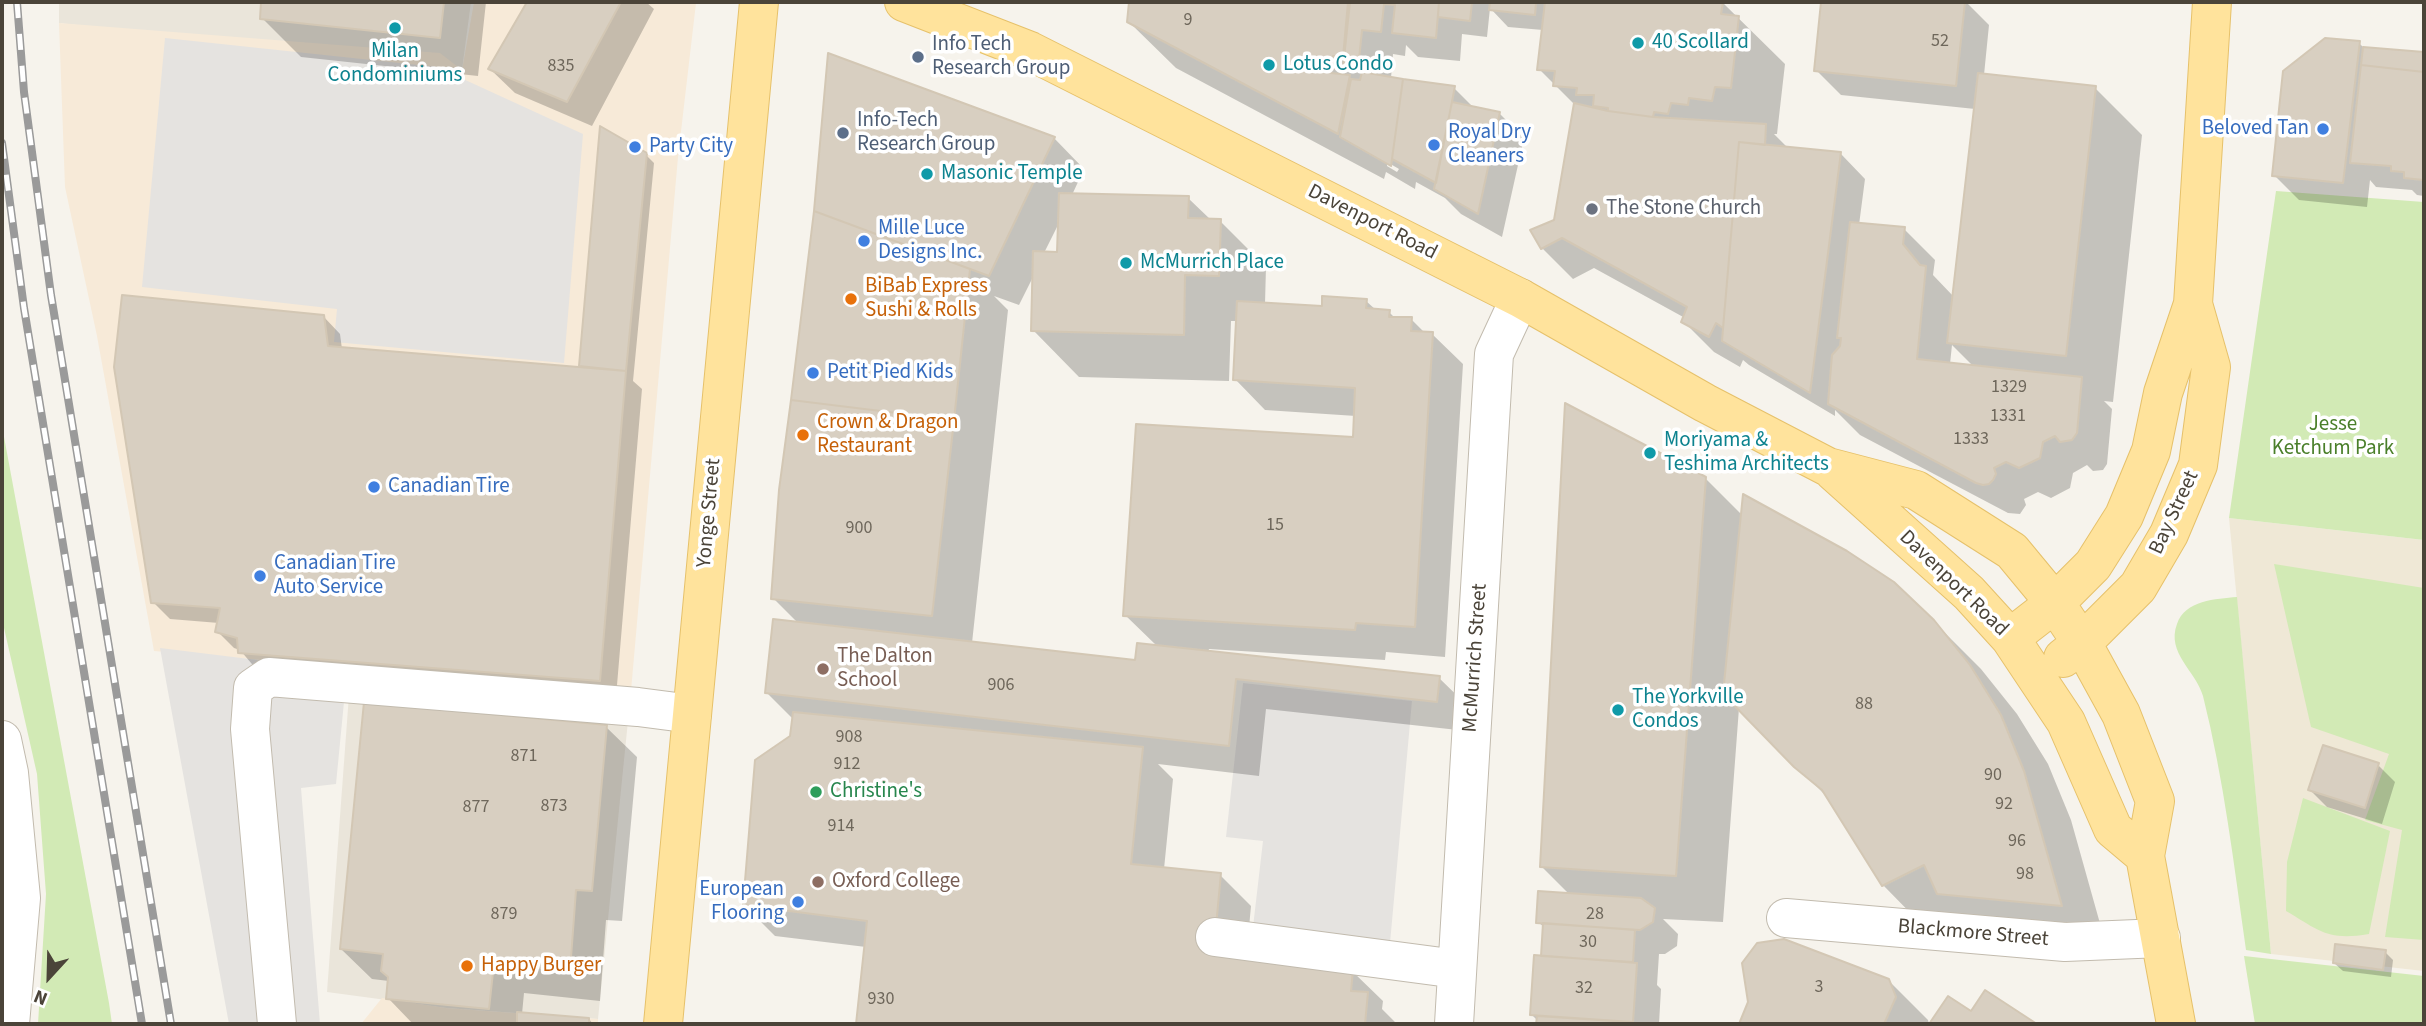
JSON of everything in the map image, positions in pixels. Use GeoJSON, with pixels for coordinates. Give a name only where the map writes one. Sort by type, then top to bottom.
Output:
{"type":"FeatureCollection","features":[{"type":"Feature","properties":{"kind":"main road","name":"Yonge Street"},"geometry":{"type":"LineString","coordinates":[[663,1024],[759,2]]}},
{"type":"Feature","properties":{"kind":"main road","name":"Davenport Road"},"geometry":{"type":"LineString","coordinates":[[904,2],[1030,51],[1520,298],[1705,402],[1828,467],[1916,490],[2012,551],[2055,603],[2082,643],[2121,714],[2155,801],[2145,856],[2176,1024]]}},
{"type":"Feature","properties":{"kind":"main road","name":"Bay Street"},"geometry":{"type":"LineString","coordinates":[[2010,638],[2055,603],[2093,565],[2124,516],[2151,451],[2163,393],[2193,304],[2212,2]]}},
{"type":"Feature","properties":{"kind":"main road","name":"Bay Street"},"geometry":{"type":"LineString","coordinates":[[2038,677],[2082,643],[2138,587],[2169,534],[2198,464],[2211,368],[2193,304]]}},
{"type":"Feature","properties":{"kind":"main road","name":"Davenport Road"},"geometry":{"type":"LineString","coordinates":[[1828,467],[1969,593],[2010,638],[2066,722],[2113,829],[2145,856]]}},
{"type":"Feature","properties":{"kind":"street","name":"McMurrich Street"},"geometry":{"type":"LineString","coordinates":[[1454,1024],[1494,354],[1520,298]]}},
{"type":"Feature","properties":{"kind":"street"},"geometry":{"type":"LineString","coordinates":[[277,1024],[250,729],[253,688],[269,677],[625,706],[692,714]]}},
{"type":"Feature","properties":{"kind":"street"},"geometry":{"type":"LineString","coordinates":[[2,740],[9,773],[21,898],[10,1024]]}},
{"type":"Feature","properties":{"kind":"street","name":"Blackmore Street"},"geometry":{"type":"LineString","coordinates":[[1786,918],[2065,942],[2161,938]]}},
{"type":"Feature","properties":{"kind":"street"},"geometry":{"type":"LineString","coordinates":[[1215,936],[1457,969]]}},
{"type":"Feature","properties":{"kind":"shaded area"},"geometry":{"type":"Polygon","coordinates":[[[59,2],[471,2],[462,70],[59,23],[59,2]]]}},
{"type":"Feature","properties":{"kind":"shaded area"},"geometry":{"type":"Polygon","coordinates":[[[474,2],[696,3],[678,157],[631,691],[154,651],[97,336],[65,187],[59,23],[440,53],[462,70],[474,2]]]}},
{"type":"Feature","properties":{"kind":"shaded area"},"geometry":{"type":"Polygon","coordinates":[[[165,38],[437,67],[583,134],[564,363],[334,342],[337,309],[142,287],[165,38]]]}},
{"type":"Feature","properties":{"kind":"shaded area"},"geometry":{"type":"Polygon","coordinates":[[[2229,518],[2424,540],[2424,971],[2271,954],[2229,518]]]}},
{"type":"Feature","properties":{"kind":"shaded area"},"geometry":{"type":"Polygon","coordinates":[[[160,648],[347,671],[336,784],[301,788],[320,1024],[229,1024],[160,648]]]}},
{"type":"Feature","properties":{"kind":"shaded area"},"geometry":{"type":"Polygon","coordinates":[[[351,668],[631,691],[598,1019],[446,1008],[327,992],[351,668]]]}},
{"type":"Feature","properties":{"kind":"shaded area"},"geometry":{"type":"Polygon","coordinates":[[[1243,683],[1412,701],[1390,943],[1253,927],[1263,841],[1226,837],[1243,683]]]}},
{"type":"Feature","properties":{"kind":"shaded area"},"geometry":{"type":"Polygon","coordinates":[[[382,998],[446,1008],[598,1019],[598,1024],[361,1024],[382,998]]]}},
{"type":"Feature","properties":{"kind":"green space","name":"Jesse Ketchum Park"},"geometry":{"type":"Polygon","coordinates":[[[2276,191],[2424,202],[2424,540],[2229,518],[2276,191]]]}},
{"type":"Feature","properties":{"kind":"green space"},"geometry":{"type":"Polygon","coordinates":[[[2,426],[112,1024],[38,1024],[46,894],[37,774],[2,619],[2,426]]]}},
{"type":"Feature","properties":{"kind":"green space"},"geometry":{"type":"Polygon","coordinates":[[[2274,564],[2424,588],[2424,940],[2385,937],[2402,830],[2365,820],[2389,754],[2311,727],[2274,564]]]}},
{"type":"Feature","properties":{"kind":"green space"},"geometry":{"type":"Polygon","coordinates":[[[2237,597],[2271,954],[2246,950],[2228,823],[2203,696],[2175,644],[2177,624],[2187,610],[2202,602],[2237,597]]]}},
{"type":"Feature","properties":{"kind":"green space"},"geometry":{"type":"Polygon","coordinates":[[[2303,798],[2390,831],[2369,934],[2344,936],[2325,933],[2286,911],[2287,862],[2303,798]]]}},
{"type":"Feature","properties":{"kind":"green space"},"geometry":{"type":"Polygon","coordinates":[[[2244,956],[2424,976],[2424,1024],[2255,1024],[2244,956]]]}},
{"type":"Feature","properties":{"kind":"building","name":"Milan Condominiums"},"geometry":{"type":"Polygon","coordinates":[[[261,2],[444,2],[440,38],[260,19],[261,2]]]}},
{"type":"Feature","properties":{"kind":"building"},"geometry":{"type":"Polygon","coordinates":[[[527,2],[621,2],[567,102],[488,69],[527,2]]]}},
{"type":"Feature","properties":{"kind":"building","name":"Lotus Condo"},"geometry":{"type":"Polygon","coordinates":[[[1129,2],[1348,2],[1343,57],[1333,56],[1331,73],[1350,75],[1338,134],[1127,22],[1129,2]]]}},
{"type":"Feature","properties":{"kind":"building"},"geometry":{"type":"Polygon","coordinates":[[[1350,2],[1439,2],[1436,38],[1392,33],[1395,5],[1384,4],[1381,32],[1362,30],[1358,69],[1343,68],[1350,2]]]}},
{"type":"Feature","properties":{"kind":"building"},"geometry":{"type":"Polygon","coordinates":[[[1439,2],[1472,2],[1470,21],[1438,17],[1439,2]]]}},
{"type":"Feature","properties":{"kind":"building"},"geometry":{"type":"Polygon","coordinates":[[[1490,2],[1536,2],[1535,15],[1489,10],[1490,2]]]}},
{"type":"Feature","properties":{"kind":"building","name":"40 Scollard"},"geometry":{"type":"Polygon","coordinates":[[[1545,2],[1723,2],[1721,14],[1739,16],[1731,88],[1715,87],[1712,101],[1689,98],[1688,105],[1671,103],[1668,114],[1654,112],[1653,117],[1608,111],[1608,108],[1593,106],[1594,95],[1576,95],[1577,88],[1553,86],[1555,71],[1537,70],[1545,2]]]}},
{"type":"Feature","properties":{"kind":"building"},"geometry":{"type":"Polygon","coordinates":[[[1821,2],[1965,2],[1956,86],[1814,71],[1821,2]]]}},
{"type":"Feature","properties":{"kind":"building"},"geometry":{"type":"Polygon","coordinates":[[[2325,38],[2360,41],[2343,183],[2272,176],[2283,71],[2325,38]]]}},
{"type":"Feature","properties":{"kind":"building"},"geometry":{"type":"Polygon","coordinates":[[[2363,47],[2424,52],[2424,72],[2361,65],[2363,47]]]}},
{"type":"Feature","properties":{"kind":"building","name":"Masonic Temple"},"geometry":{"type":"Polygon","coordinates":[[[828,53],[1055,137],[989,276],[814,211],[828,53]]]}},
{"type":"Feature","properties":{"kind":"building"},"geometry":{"type":"Polygon","coordinates":[[[2361,65],[2424,72],[2424,180],[2404,178],[2404,172],[2391,171],[2391,166],[2350,163],[2361,65]]]}},
{"type":"Feature","properties":{"kind":"building"},"geometry":{"type":"Polygon","coordinates":[[[1362,72],[1403,79],[1391,166],[1340,137],[1351,79],[1360,80],[1362,72]]]}},
{"type":"Feature","properties":{"kind":"building"},"geometry":{"type":"Polygon","coordinates":[[[1978,73],[2096,86],[2066,356],[1947,343],[1978,73]]]}},
{"type":"Feature","properties":{"kind":"building"},"geometry":{"type":"Polygon","coordinates":[[[1403,79],[1455,86],[1436,183],[1392,159],[1403,79]]]}},
{"type":"Feature","properties":{"kind":"building"},"geometry":{"type":"Polygon","coordinates":[[[1452,102],[1500,112],[1478,214],[1434,189],[1452,102]]]}},
{"type":"Feature","properties":{"kind":"building"},"geometry":{"type":"Polygon","coordinates":[[[1574,103],[1653,117],[1766,124],[1765,145],[1739,142],[1723,328],[1716,323],[1709,337],[1681,322],[1687,307],[1562,238],[1541,249],[1530,230],[1554,220],[1574,103]]]}},
{"type":"Feature","properties":{"kind":"building"},"geometry":{"type":"Polygon","coordinates":[[[600,126],[647,153],[626,371],[579,366],[600,126]]]}},
{"type":"Feature","properties":{"kind":"building"},"geometry":{"type":"Polygon","coordinates":[[[1739,142],[1841,152],[1810,393],[1722,341],[1739,142]]]}},
{"type":"Feature","properties":{"kind":"building","name":"McMurrich Place"},"geometry":{"type":"Polygon","coordinates":[[[1059,193],[1189,196],[1188,218],[1221,219],[1219,276],[1185,275],[1184,335],[1031,331],[1033,251],[1057,252],[1059,193]]]}},
{"type":"Feature","properties":{"kind":"building"},"geometry":{"type":"Polygon","coordinates":[[[814,211],[970,269],[954,420],[791,400],[814,211]]]}},
{"type":"Feature","properties":{"kind":"building"},"geometry":{"type":"Polygon","coordinates":[[[1850,222],[1905,227],[1903,244],[1920,265],[1926,266],[1917,359],[2082,377],[2077,433],[2072,440],[2060,442],[2055,436],[2043,442],[2040,458],[2019,468],[2006,462],[1994,468],[1996,474],[1993,480],[1983,485],[1828,404],[1832,355],[1840,346],[1841,338],[1837,338],[1850,222]]]}},
{"type":"Feature","properties":{"kind":"building","name":"Canadian Tire"},"geometry":{"type":"Polygon","coordinates":[[[122,295],[324,315],[328,346],[626,371],[600,681],[238,653],[237,638],[215,632],[220,608],[151,603],[114,367],[122,295]]]}},
{"type":"Feature","properties":{"kind":"building"},"geometry":{"type":"Polygon","coordinates":[[[1322,296],[1367,299],[1366,308],[1390,310],[1389,317],[1412,317],[1411,331],[1433,332],[1415,627],[1356,623],[1355,630],[1123,616],[1136,424],[1353,437],[1355,388],[1233,380],[1237,301],[1322,306],[1322,296]]]}},
{"type":"Feature","properties":{"kind":"building"},"geometry":{"type":"Polygon","coordinates":[[[791,400],[954,420],[932,616],[771,599],[779,490],[791,400]]]}},
{"type":"Feature","properties":{"kind":"building","name":"The Yorkville Condos"},"geometry":{"type":"Polygon","coordinates":[[[1565,403],[1706,477],[1676,876],[1540,867],[1565,403]]]}},
{"type":"Feature","properties":{"kind":"building"},"geometry":{"type":"Polygon","coordinates":[[[1743,494],[1847,551],[1894,582],[1934,620],[1970,665],[2001,715],[2024,771],[2062,906],[1937,894],[1924,865],[1882,886],[1822,790],[1794,767],[1723,694],[1743,494]]]}},
{"type":"Feature","properties":{"kind":"building"},"geometry":{"type":"Polygon","coordinates":[[[773,619],[1135,660],[1137,643],[1440,676],[1437,702],[1236,679],[1229,746],[765,693],[773,619]]]}},
{"type":"Feature","properties":{"kind":"building"},"geometry":{"type":"Polygon","coordinates":[[[364,702],[607,725],[592,891],[576,890],[570,971],[494,963],[489,1009],[386,999],[388,977],[381,971],[383,954],[340,949],[364,702]]]}},
{"type":"Feature","properties":{"kind":"building"},"geometry":{"type":"Polygon","coordinates":[[[793,712],[1143,747],[1131,864],[1221,873],[1215,937],[1353,969],[1351,991],[1368,992],[1365,1024],[856,1024],[867,921],[743,905],[755,760],[790,736],[793,712]]]}},
{"type":"Feature","properties":{"kind":"building"},"geometry":{"type":"Polygon","coordinates":[[[2323,745],[2379,763],[2365,808],[2308,790],[2323,745]]]}},
{"type":"Feature","properties":{"kind":"building"},"geometry":{"type":"Polygon","coordinates":[[[1538,891],[1641,898],[1655,908],[1653,922],[1640,930],[1536,923],[1538,891]]]}},
{"type":"Feature","properties":{"kind":"building"},"geometry":{"type":"Polygon","coordinates":[[[1543,923],[1635,930],[1633,962],[1541,956],[1543,923]]]}},
{"type":"Feature","properties":{"kind":"building"},"geometry":{"type":"Polygon","coordinates":[[[1784,939],[1889,979],[1896,997],[1884,1024],[1739,1024],[1748,1002],[1742,963],[1757,943],[1784,939]]]}},
{"type":"Feature","properties":{"kind":"building"},"geometry":{"type":"Polygon","coordinates":[[[2335,944],[2386,950],[2383,970],[2333,963],[2335,944]]]}},
{"type":"Feature","properties":{"kind":"building"},"geometry":{"type":"Polygon","coordinates":[[[1534,955],[1637,963],[1633,1022],[1530,1015],[1534,955]]]}},
{"type":"Feature","properties":{"kind":"building"},"geometry":{"type":"Polygon","coordinates":[[[1985,990],[2037,1024],[1929,1024],[1948,996],[1971,1011],[1985,990]]]}},
{"type":"Feature","properties":{"kind":"building"},"geometry":{"type":"Polygon","coordinates":[[[517,1012],[589,1018],[589,1024],[517,1024],[517,1012]]]}},
{"type":"Feature","properties":{"kind":"building"},"geometry":{"type":"Polygon","coordinates":[[[1537,1016],[1629,1022],[1629,1024],[1536,1024],[1537,1016]]]}},
{"type":"Feature","properties":{"kind":"railway"},"geometry":{"type":"LineString","coordinates":[[17,2],[24,92],[51,295],[171,1024]]}},
{"type":"Feature","properties":{"kind":"railway"},"geometry":{"type":"LineString","coordinates":[[2,143],[24,308],[142,1024]]}},
{"type":"Feature","properties":{"kind":"place","name":"Milan Condominiums"},"geometry":{"type":"Point","coordinates":[395,28]}},
{"type":"Feature","properties":{"kind":"place","name":"40 Scollard"},"geometry":{"type":"Point","coordinates":[1638,43]}},
{"type":"Feature","properties":{"kind":"place","name":"Info Tech Research Group"},"geometry":{"type":"Point","coordinates":[918,57]}},
{"type":"Feature","properties":{"kind":"place","name":"Lotus Condo"},"geometry":{"type":"Point","coordinates":[1269,65]}},
{"type":"Feature","properties":{"kind":"place","name":"Beloved Tan"},"geometry":{"type":"Point","coordinates":[2323,129]}},
{"type":"Feature","properties":{"kind":"place","name":"Info-Tech Research Group"},"geometry":{"type":"Point","coordinates":[843,133]}},
{"type":"Feature","properties":{"kind":"place","name":"Royal Dry Cleaners"},"geometry":{"type":"Point","coordinates":[1434,145]}},
{"type":"Feature","properties":{"kind":"place","name":"Party City"},"geometry":{"type":"Point","coordinates":[635,147]}},
{"type":"Feature","properties":{"kind":"place","name":"Masonic Temple"},"geometry":{"type":"Point","coordinates":[927,174]}},
{"type":"Feature","properties":{"kind":"place","name":"The Stone Church"},"geometry":{"type":"Point","coordinates":[1592,209]}},
{"type":"Feature","properties":{"kind":"place","name":"Mille Luce Designs Inc."},"geometry":{"type":"Point","coordinates":[864,241]}},
{"type":"Feature","properties":{"kind":"place","name":"McMurrich Place"},"geometry":{"type":"Point","coordinates":[1126,263]}},
{"type":"Feature","properties":{"kind":"place","name":"BiBab Express Sushi & Rolls"},"geometry":{"type":"Point","coordinates":[851,299]}},
{"type":"Feature","properties":{"kind":"place","name":"Petit Pied Kids"},"geometry":{"type":"Point","coordinates":[813,373]}},
{"type":"Feature","properties":{"kind":"place","name":"Crown & Dragon Restaurant"},"geometry":{"type":"Point","coordinates":[803,435]}},
{"type":"Feature","properties":{"kind":"place","name":"Moriyama & Teshima Architects"},"geometry":{"type":"Point","coordinates":[1650,453]}},
{"type":"Feature","properties":{"kind":"place","name":"Canadian Tire"},"geometry":{"type":"Point","coordinates":[374,487]}},
{"type":"Feature","properties":{"kind":"place","name":"Canadian Tire Auto Service"},"geometry":{"type":"Point","coordinates":[260,576]}},
{"type":"Feature","properties":{"kind":"place","name":"The Dalton School"},"geometry":{"type":"Point","coordinates":[823,669]}},
{"type":"Feature","properties":{"kind":"place","name":"The Yorkville Condos"},"geometry":{"type":"Point","coordinates":[1618,710]}},
{"type":"Feature","properties":{"kind":"place","name":"Christine's"},"geometry":{"type":"Point","coordinates":[816,792]}},
{"type":"Feature","properties":{"kind":"place","name":"Oxford College"},"geometry":{"type":"Point","coordinates":[818,882]}},
{"type":"Feature","properties":{"kind":"place","name":"European Flooring"},"geometry":{"type":"Point","coordinates":[798,902]}},
{"type":"Feature","properties":{"kind":"place","name":"Happy Burger"},"geometry":{"type":"Point","coordinates":[467,966]}}]}
